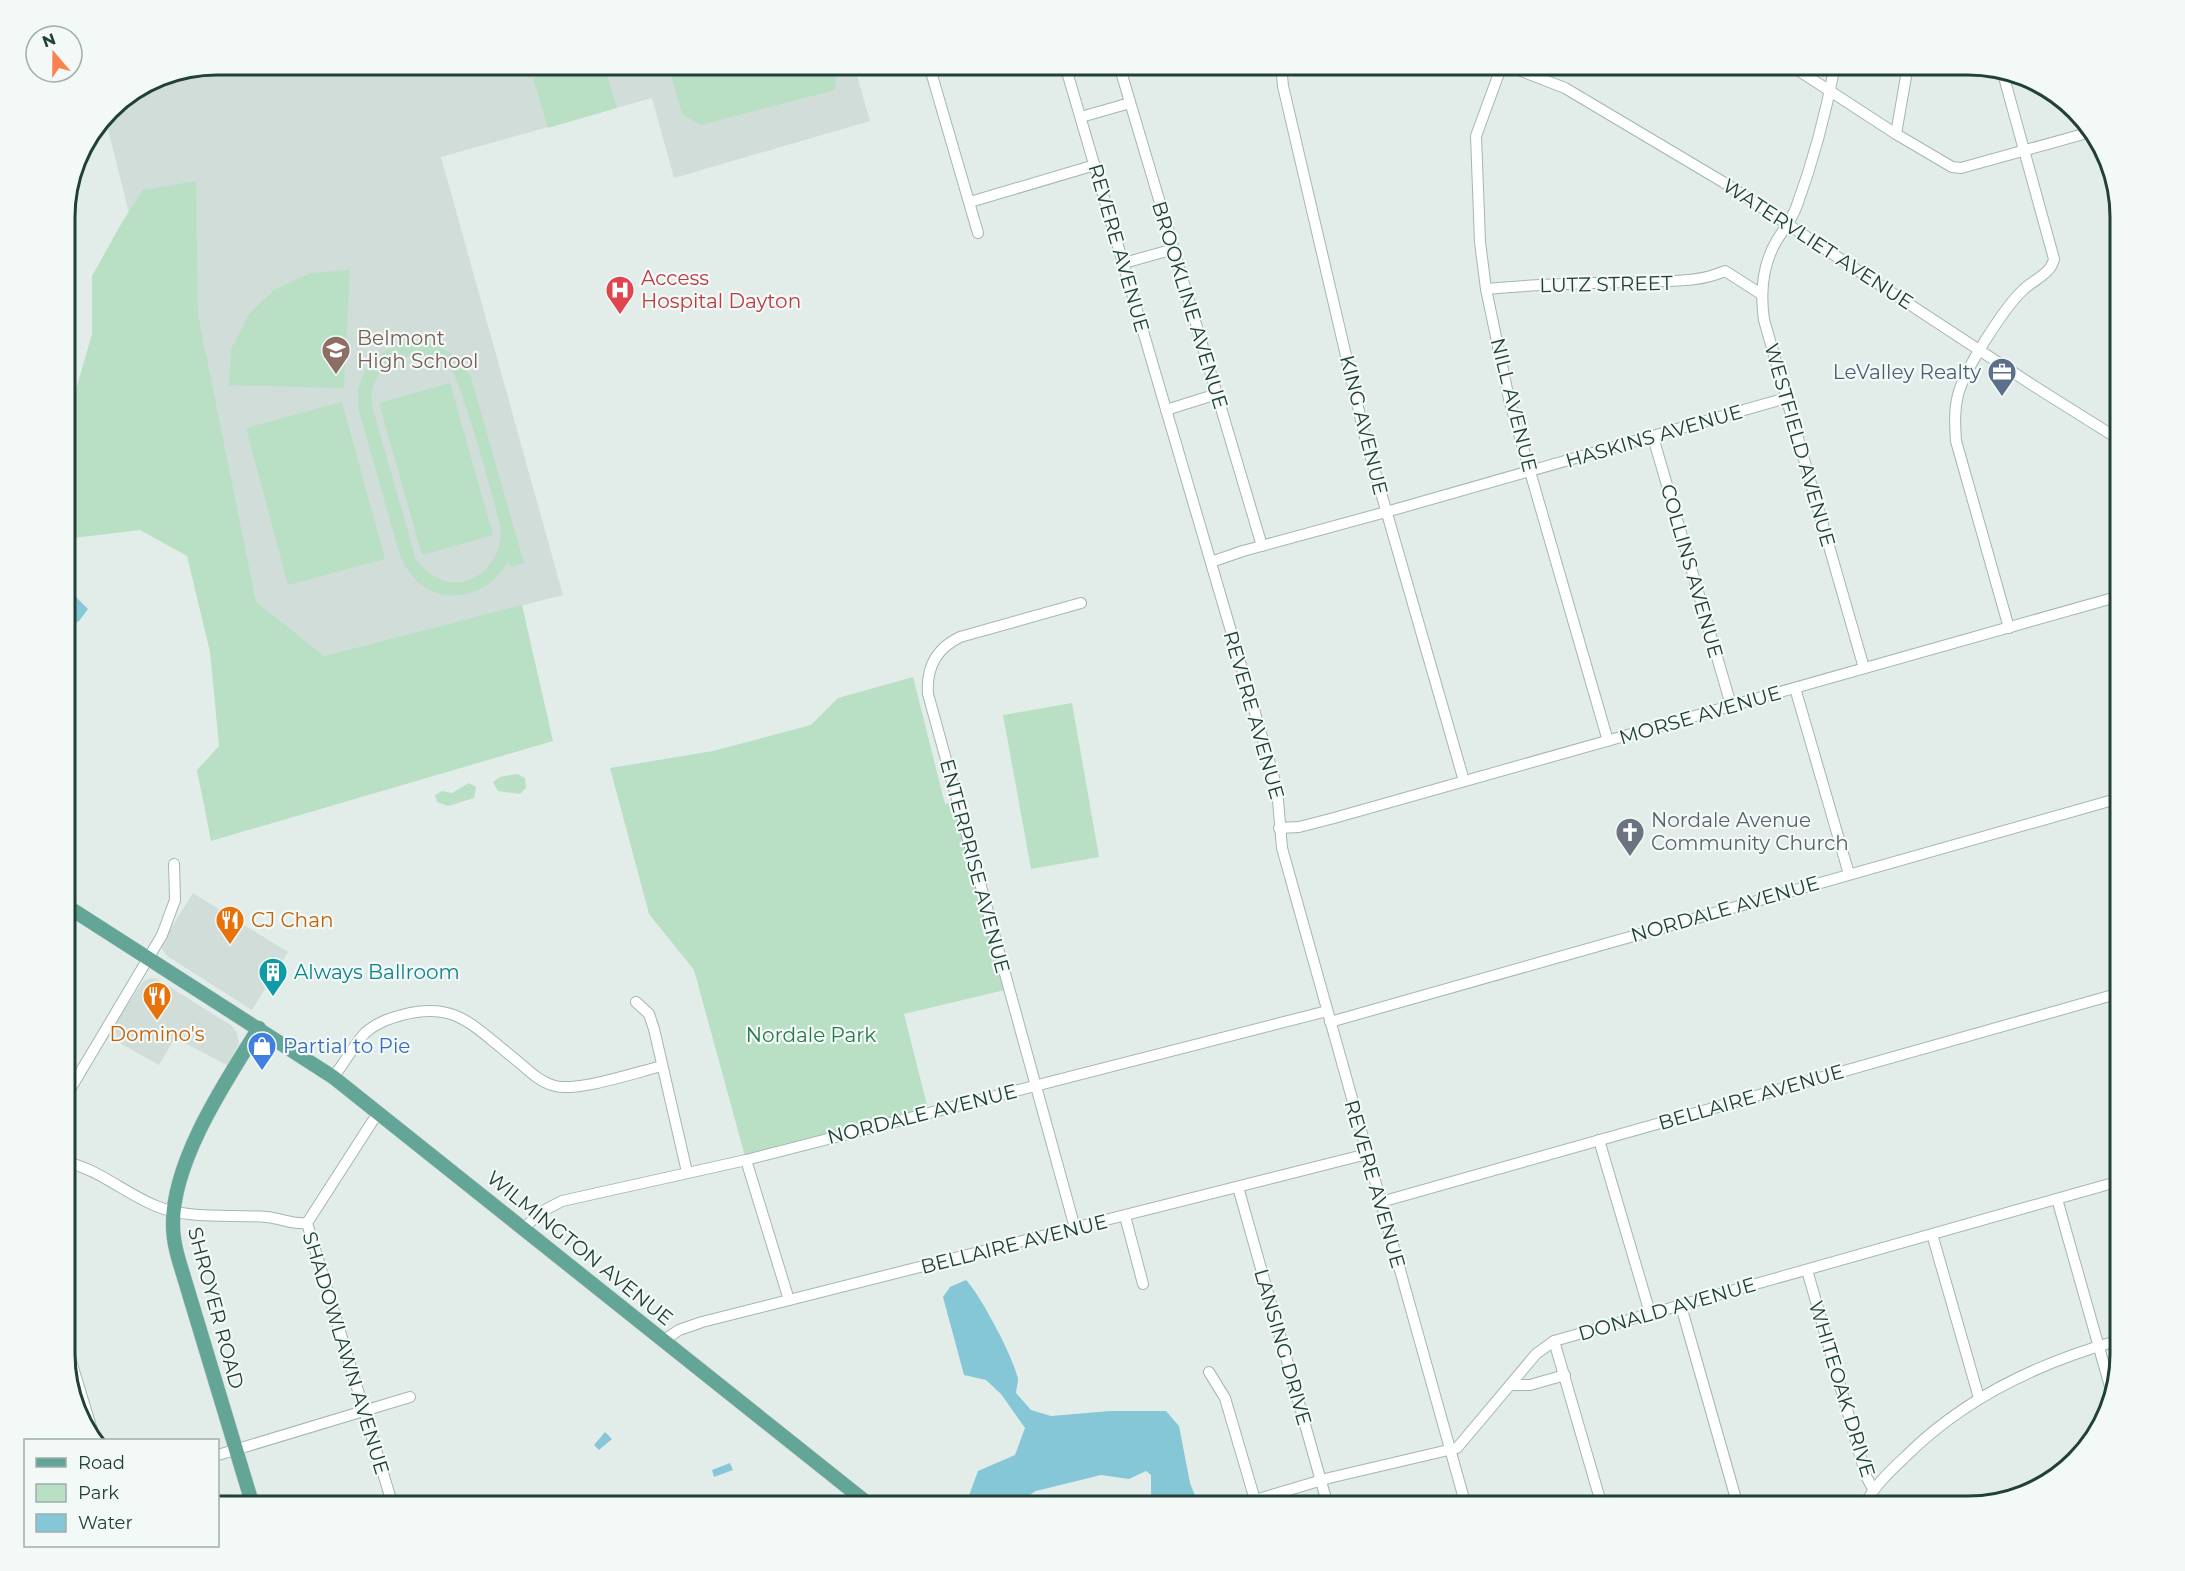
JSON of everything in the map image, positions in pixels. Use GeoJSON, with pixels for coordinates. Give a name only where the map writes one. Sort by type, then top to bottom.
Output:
{"type":"FeatureCollection","features":[{"type":"Feature","properties":{"kind":"main road","name":"WILMINGTON AVENUE"},"geometry":{"type":"LineString","coordinates":[[75,911],[333,1077],[859,1496]]}},
{"type":"Feature","properties":{"kind":"main road","name":"SHROYER ROAD"},"geometry":{"type":"LineString","coordinates":[[250,1496],[177,1254],[173,1225],[175,1198],[184,1168],[200,1130],[259,1028]]}},
{"type":"Feature","properties":{"kind":"street"},"geometry":{"type":"LineString","coordinates":[[932,75],[978,233]]}},
{"type":"Feature","properties":{"kind":"street","name":"REVERE AVENUE"},"geometry":{"type":"LineString","coordinates":[[1068,75],[1277,788],[1282,849],[1463,1496]]}},
{"type":"Feature","properties":{"kind":"street","name":"BROOKLINE AVENUE"},"geometry":{"type":"LineString","coordinates":[[1122,75],[1262,546]]}},
{"type":"Feature","properties":{"kind":"street","name":"KING AVENUE"},"geometry":{"type":"LineString","coordinates":[[1282,75],[1365,437],[1464,782]]}},
{"type":"Feature","properties":{"kind":"street","name":"NILL AVENUE"},"geometry":{"type":"LineString","coordinates":[[1500,75],[1476,136],[1480,242],[1486,289],[1509,399],[1608,741]]}},
{"type":"Feature","properties":{"kind":"street","name":"WATERVLIET AVENUE"},"geometry":{"type":"LineString","coordinates":[[1534,75],[1565,88],[1610,113],[1723,182],[2110,433]]}},
{"type":"Feature","properties":{"kind":"street"},"geometry":{"type":"LineString","coordinates":[[1806,75],[1896,134],[1952,167],[1961,168],[2083,134]]}},
{"type":"Feature","properties":{"kind":"street","name":"WESTFIELD AVENUE"},"geometry":{"type":"LineString","coordinates":[[1833,75],[1811,159],[1788,225],[1776,242],[1766,264],[1761,294],[1764,320],[1864,668]]}},
{"type":"Feature","properties":{"kind":"street"},"geometry":{"type":"LineString","coordinates":[[1896,134],[1906,75]]}},
{"type":"Feature","properties":{"kind":"street"},"geometry":{"type":"LineString","coordinates":[[2005,80],[2054,259],[2050,269],[2024,289],[2010,304],[1980,350],[1968,369],[1957,396],[1955,414],[1956,441],[2009,628]]}},
{"type":"Feature","properties":{"kind":"street"},"geometry":{"type":"LineString","coordinates":[[1081,117],[1130,103]]}},
{"type":"Feature","properties":{"kind":"street"},"geometry":{"type":"LineString","coordinates":[[970,202],[1095,165]]}},
{"type":"Feature","properties":{"kind":"street"},"geometry":{"type":"LineString","coordinates":[[1124,263],[1174,249]]}},
{"type":"Feature","properties":{"kind":"street","name":"LUTZ STREET"},"geometry":{"type":"LineString","coordinates":[[1486,289],[1622,282],[1682,282],[1725,271],[1761,294]]}},
{"type":"Feature","properties":{"kind":"street"},"geometry":{"type":"LineString","coordinates":[[1166,410],[1217,394]]}},
{"type":"Feature","properties":{"kind":"street","name":"HASKINS AVENUE"},"geometry":{"type":"LineString","coordinates":[[1211,562],[1786,398]]}},
{"type":"Feature","properties":{"kind":"street","name":"COLLINS AVENUE"},"geometry":{"type":"LineString","coordinates":[[1653,437],[1731,705]]}},
{"type":"Feature","properties":{"kind":"street","name":"MORSE AVENUE"},"geometry":{"type":"LineString","coordinates":[[1279,828],[1299,827],[1325,821],[2110,599]]}},
{"type":"Feature","properties":{"kind":"street","name":"ENTERPRISE AVENUE"},"geometry":{"type":"LineString","coordinates":[[1075,1228],[928,694],[927,683],[932,663],[948,643],[960,637],[1081,603]]}},
{"type":"Feature","properties":{"kind":"street"},"geometry":{"type":"LineString","coordinates":[[1796,688],[1849,874]]}},
{"type":"Feature","properties":{"kind":"street","name":"NORDALE AVENUE"},"geometry":{"type":"LineString","coordinates":[[524,1228],[541,1212],[562,1201],[747,1160],[1035,1085],[1329,1016],[2110,801]]}},
{"type":"Feature","properties":{"kind":"street"},"geometry":{"type":"LineString","coordinates":[[75,1081],[162,935],[175,900],[174,864]]}},
{"type":"Feature","properties":{"kind":"street","name":"BELLAIRE AVENUE"},"geometry":{"type":"LineString","coordinates":[[1381,1202],[2110,996]]}},
{"type":"Feature","properties":{"kind":"street"},"geometry":{"type":"LineString","coordinates":[[636,1002],[649,1014],[687,1172]]}},
{"type":"Feature","properties":{"kind":"street"},"geometry":{"type":"LineString","coordinates":[[333,1077],[360,1040],[375,1025],[385,1020],[428,1011],[444,1011],[467,1020],[541,1080],[558,1087],[567,1088],[662,1066]]}},
{"type":"Feature","properties":{"kind":"street","name":"SHADOWLAWN AVENUE"},"geometry":{"type":"LineString","coordinates":[[380,1113],[307,1223],[390,1496]]}},
{"type":"Feature","properties":{"kind":"street"},"geometry":{"type":"LineString","coordinates":[[1599,1140],[1650,1313]]}},
{"type":"Feature","properties":{"kind":"street","name":"BELLAIRE AVENUE"},"geometry":{"type":"LineString","coordinates":[[664,1340],[679,1330],[789,1300],[1367,1154]]}},
{"type":"Feature","properties":{"kind":"street"},"geometry":{"type":"LineString","coordinates":[[747,1160],[789,1300]]}},
{"type":"Feature","properties":{"kind":"street"},"geometry":{"type":"LineString","coordinates":[[75,1164],[159,1208],[203,1215],[265,1217],[298,1225],[307,1223]]}},
{"type":"Feature","properties":{"kind":"street","name":"DONALD AVENUE"},"geometry":{"type":"LineString","coordinates":[[1268,1496],[1321,1480],[1457,1448],[1536,1354],[1554,1341],[2110,1184]]}},
{"type":"Feature","properties":{"kind":"street","name":"LANSING DRIVE"},"geometry":{"type":"LineString","coordinates":[[1238,1187],[1325,1496]]}},
{"type":"Feature","properties":{"kind":"street"},"geometry":{"type":"LineString","coordinates":[[2057,1199],[2108,1378]]}},
{"type":"Feature","properties":{"kind":"street"},"geometry":{"type":"LineString","coordinates":[[1125,1216],[1143,1284]]}},
{"type":"Feature","properties":{"kind":"street"},"geometry":{"type":"LineString","coordinates":[[1932,1234],[1979,1398]]}},
{"type":"Feature","properties":{"kind":"street","name":"WHITEOAK DRIVE"},"geometry":{"type":"LineString","coordinates":[[1807,1270],[1866,1476],[1873,1489],[1869,1496]]}},
{"type":"Feature","properties":{"kind":"street"},"geometry":{"type":"LineString","coordinates":[[1682,1306],[1735,1496]]}},
{"type":"Feature","properties":{"kind":"street"},"geometry":{"type":"LineString","coordinates":[[1554,1341],[1599,1496]]}},
{"type":"Feature","properties":{"kind":"street"},"geometry":{"type":"LineString","coordinates":[[1873,1489],[1929,1434],[1979,1398],[2034,1369],[2110,1343]]}},
{"type":"Feature","properties":{"kind":"street","name":"DONALD AVENUE"},"geometry":{"type":"LineString","coordinates":[[1209,1372],[1225,1398],[1254,1496]]}},
{"type":"Feature","properties":{"kind":"street"},"geometry":{"type":"LineString","coordinates":[[1512,1385],[1530,1385],[1565,1375]]}},
{"type":"Feature","properties":{"kind":"street"},"geometry":{"type":"LineString","coordinates":[[219,1455],[410,1397]]}},
{"type":"Feature","properties":{"kind":"shaded area","name":"Belmont High School"},"geometry":{"type":"Polygon","coordinates":[[[217,75],[857,75],[870,121],[674,178],[652,98],[441,157],[563,595],[244,674],[107,127],[123,110],[146,94],[171,83],[199,76],[217,75]]]}},
{"type":"Feature","properties":{"kind":"shaded area"},"geometry":{"type":"Polygon","coordinates":[[[193,893],[288,952],[252,1010],[167,956],[162,949],[162,942],[193,893]]]}},
{"type":"Feature","properties":{"kind":"shaded area"},"geometry":{"type":"Polygon","coordinates":[[[151,978],[157,979],[232,1026],[237,1033],[239,1044],[227,1065],[175,1038],[159,1065],[107,1036],[140,986],[151,978]]]}},
{"type":"Feature","properties":{"kind":"green space"},"geometry":{"type":"Polygon","coordinates":[[[543,75],[607,75],[617,108],[548,128],[533,78],[543,75]]]}},
{"type":"Feature","properties":{"kind":"green space"},"geometry":{"type":"Polygon","coordinates":[[[671,75],[836,75],[835,90],[701,125],[682,114],[671,75]]]}},
{"type":"Feature","properties":{"kind":"green space"},"geometry":{"type":"Polygon","coordinates":[[[196,181],[198,315],[256,602],[324,656],[522,605],[553,741],[211,841],[197,770],[219,746],[210,652],[187,556],[140,530],[75,538],[75,389],[92,334],[92,276],[143,190],[196,181]]]}},
{"type":"Feature","properties":{"kind":"green space"},"geometry":{"type":"Polygon","coordinates":[[[350,270],[344,388],[229,385],[231,349],[249,314],[274,290],[310,273],[350,270]]]}},
{"type":"Feature","properties":{"kind":"green space"},"geometry":{"type":"Polygon","coordinates":[[[420,342],[438,346],[453,355],[466,368],[471,377],[524,563],[510,567],[508,561],[490,583],[465,594],[438,593],[425,588],[406,568],[398,549],[358,407],[360,382],[364,372],[378,356],[398,346],[420,342]],[[418,354],[398,359],[383,370],[374,385],[372,406],[416,560],[429,573],[441,580],[466,581],[484,571],[496,555],[501,535],[500,525],[464,401],[453,373],[438,360],[418,354]]]}},
{"type":"Feature","properties":{"kind":"green space"},"geometry":{"type":"Polygon","coordinates":[[[450,383],[493,535],[422,555],[379,403],[450,383]]]}},
{"type":"Feature","properties":{"kind":"green space"},"geometry":{"type":"Polygon","coordinates":[[[342,402],[385,559],[288,585],[246,428],[342,402]]]}},
{"type":"Feature","properties":{"kind":"green space","name":"Nordale Park"},"geometry":{"type":"Polygon","coordinates":[[[913,677],[945,804],[957,801],[1009,989],[904,1014],[929,1113],[746,1160],[694,970],[649,914],[610,768],[713,751],[811,725],[838,698],[913,677]]]}},
{"type":"Feature","properties":{"kind":"green space"},"geometry":{"type":"Polygon","coordinates":[[[1072,703],[1099,857],[1031,869],[1003,715],[1072,703]]]}},
{"type":"Feature","properties":{"kind":"green space"},"geometry":{"type":"Polygon","coordinates":[[[517,774],[525,778],[526,788],[520,794],[498,791],[493,782],[500,777],[517,774]]]}},
{"type":"Feature","properties":{"kind":"green space"},"geometry":{"type":"Polygon","coordinates":[[[469,783],[476,787],[474,798],[448,806],[437,802],[435,795],[442,791],[452,793],[469,783]]]}},
{"type":"Feature","properties":{"kind":"water"},"geometry":{"type":"Polygon","coordinates":[[[75,596],[88,609],[75,623],[75,596]]]}},
{"type":"Feature","properties":{"kind":"water"},"geometry":{"type":"Polygon","coordinates":[[[966,1280],[972,1287],[988,1312],[1011,1357],[1018,1379],[1016,1393],[1031,1410],[1051,1416],[1110,1411],[1166,1411],[1179,1426],[1190,1483],[1195,1496],[1151,1496],[1151,1475],[1146,1471],[1129,1479],[1101,1475],[1036,1491],[1028,1496],[969,1496],[978,1471],[1015,1455],[1025,1428],[1001,1394],[986,1380],[964,1375],[943,1297],[950,1287],[966,1280]]]}},
{"type":"Feature","properties":{"kind":"water"},"geometry":{"type":"Polygon","coordinates":[[[605,1432],[612,1439],[599,1450],[594,1445],[605,1432]]]}},
{"type":"Feature","properties":{"kind":"water"},"geometry":{"type":"Polygon","coordinates":[[[730,1463],[733,1470],[714,1477],[712,1470],[730,1463]]]}},
{"type":"Feature","properties":{"kind":"place","name":"Access Hospital Dayton"},"geometry":{"type":"Point","coordinates":[620,316]}},
{"type":"Feature","properties":{"kind":"place","name":"Belmont High School"},"geometry":{"type":"Point","coordinates":[336,376]}},
{"type":"Feature","properties":{"kind":"place","name":"LeValley Realty"},"geometry":{"type":"Point","coordinates":[2002,398]}},
{"type":"Feature","properties":{"kind":"place","name":"Nordale Avenue Community Church"},"geometry":{"type":"Point","coordinates":[1630,858]}},
{"type":"Feature","properties":{"kind":"place","name":"CJ Chan"},"geometry":{"type":"Point","coordinates":[230,946]}},
{"type":"Feature","properties":{"kind":"place","name":"Always Ballroom"},"geometry":{"type":"Point","coordinates":[273,998]}},
{"type":"Feature","properties":{"kind":"place","name":"Domino's"},"geometry":{"type":"Point","coordinates":[157,1022]}},
{"type":"Feature","properties":{"kind":"place","name":"Partial to Pie"},"geometry":{"type":"Point","coordinates":[262,1072]}}]}
